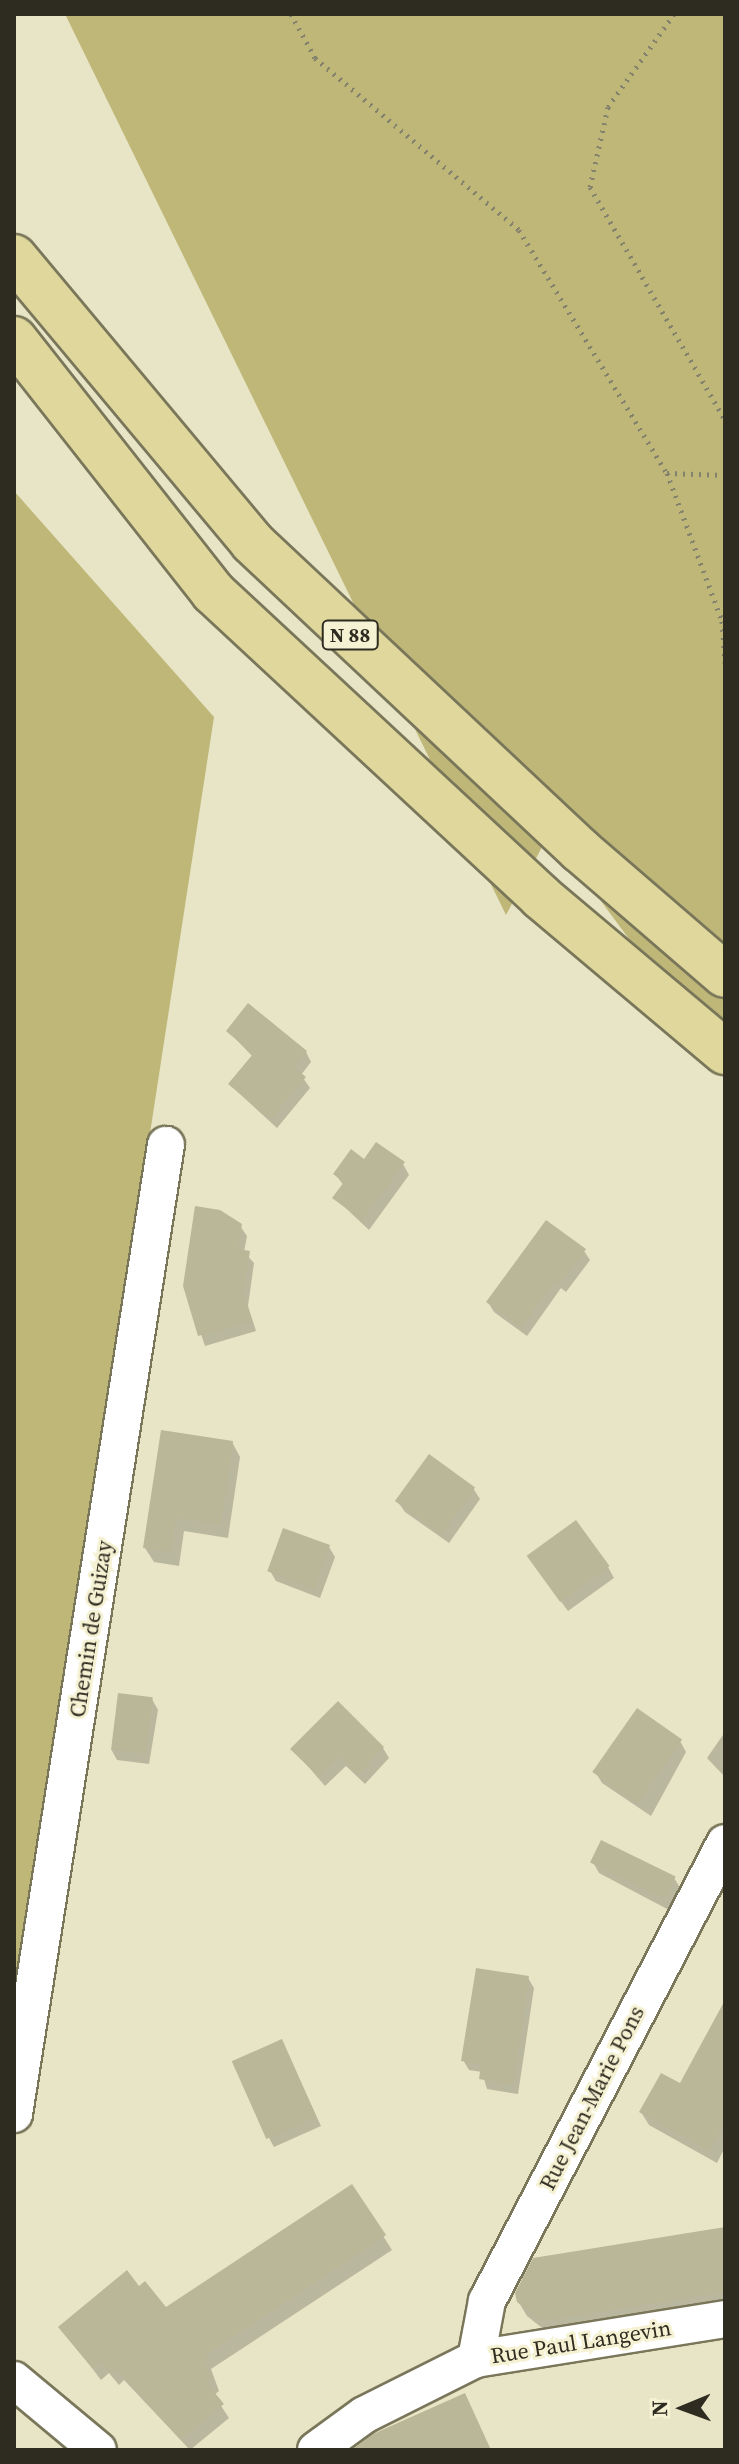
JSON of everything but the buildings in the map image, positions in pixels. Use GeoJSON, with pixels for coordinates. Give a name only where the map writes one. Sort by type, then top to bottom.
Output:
{"type":"FeatureCollection","features":[{"type":"Feature","properties":{"kind":"highway","name":"N 88"},"geometry":{"type":"LineString","coordinates":[[19,261],[252,542],[580,850],[725,975]]}},
{"type":"Feature","properties":{"kind":"highway","name":"N 88"},"geometry":{"type":"LineString","coordinates":[[14,339],[213,592],[541,897],[725,1052]]}},
{"type":"Feature","properties":{"kind":"street","name":"Chemin de Guizay"},"geometry":{"type":"LineString","coordinates":[[14,2114],[166,1145]]}},
{"type":"Feature","properties":{"kind":"street","name":"Rue Jean-Marie Pons"},"geometry":{"type":"LineString","coordinates":[[476,2359],[487,2301],[725,1843]]}},
{"type":"Feature","properties":{"kind":"street","name":"Rue Paul Langevin"},"geometry":{"type":"LineString","coordinates":[[316,2450],[364,2415],[476,2359],[725,2319]]}},
{"type":"Feature","properties":{"kind":"street"},"geometry":{"type":"LineString","coordinates":[[14,2380],[98,2450]]}},
{"type":"Feature","properties":{"kind":"path"},"geometry":{"type":"LineString","coordinates":[[291,14],[315,58],[519,230],[667,473],[722,621],[725,663]]}},
{"type":"Feature","properties":{"kind":"path"},"geometry":{"type":"LineString","coordinates":[[674,14],[608,107],[590,187],[725,420]]}},
{"type":"Feature","properties":{"kind":"path"},"geometry":{"type":"LineString","coordinates":[[667,473],[725,475]]}},
{"type":"Feature","properties":{"kind":"shaded area"},"geometry":{"type":"Polygon","coordinates":[[[65,14],[725,14],[725,1069],[550,832],[506,915],[65,14]]]}},
{"type":"Feature","properties":{"kind":"shaded area"},"geometry":{"type":"Polygon","coordinates":[[[14,491],[214,717],[14,2018],[14,491]]]}}]}
